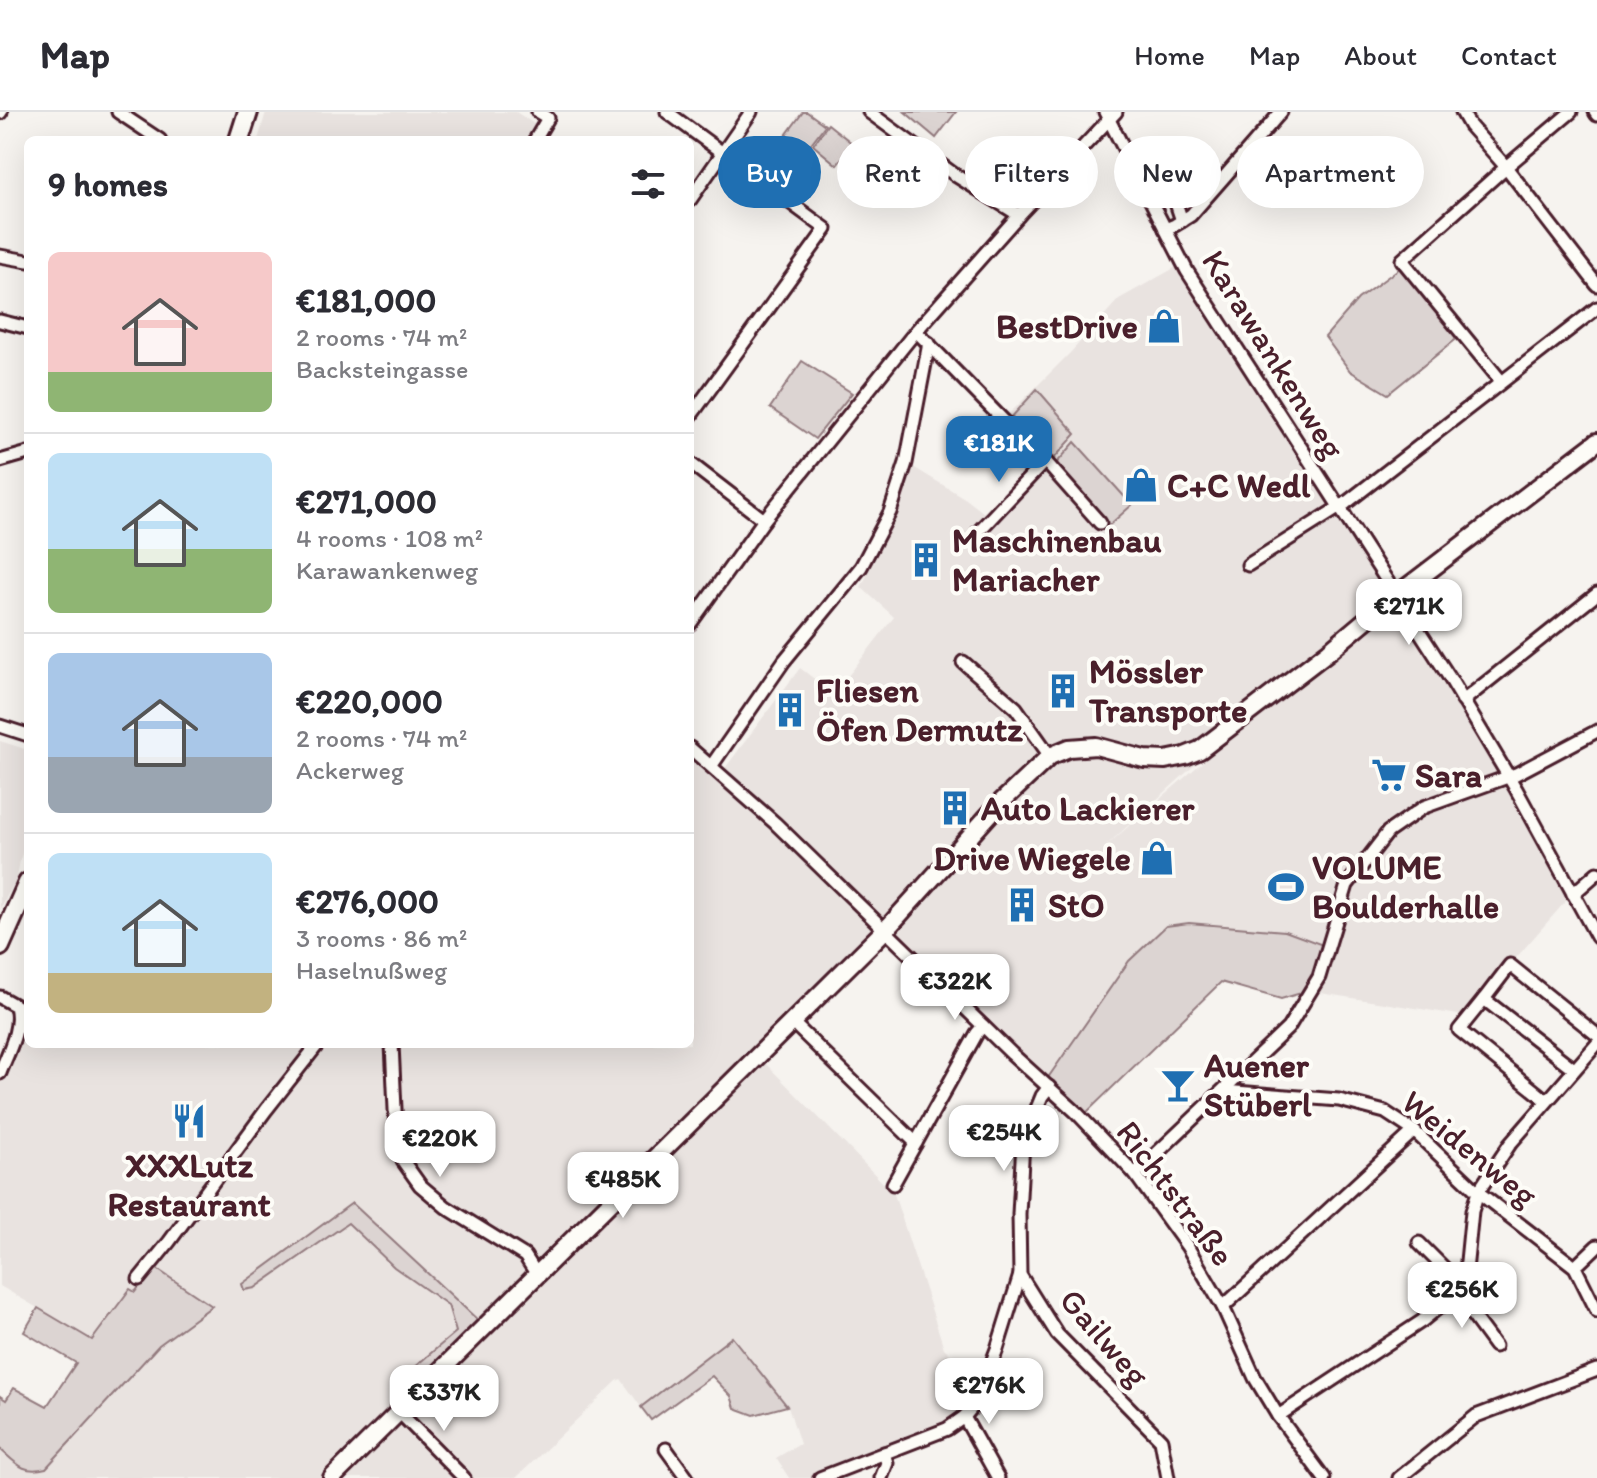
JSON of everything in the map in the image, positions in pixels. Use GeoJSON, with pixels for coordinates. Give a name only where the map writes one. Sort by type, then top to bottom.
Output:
{"type":"FeatureCollection","features":[{"type":"Feature","properties":{"kind":"main road"},"geometry":{"type":"LineString","coordinates":[[240,136],[248,112]]}},
{"type":"Feature","properties":{"kind":"main road"},"geometry":{"type":"LineString","coordinates":[[0,946],[24,892]]}},
{"type":"Feature","properties":{"kind":"street"},"geometry":{"type":"LineString","coordinates":[[118,112],[154,136]]}},
{"type":"Feature","properties":{"kind":"street"},"geometry":{"type":"LineString","coordinates":[[537,136],[548,118],[538,112]]}},
{"type":"Feature","properties":{"kind":"street"},"geometry":{"type":"LineString","coordinates":[[667,112],[718,148]]}},
{"type":"Feature","properties":{"kind":"street"},"geometry":{"type":"LineString","coordinates":[[734,136],[751,112]]}},
{"type":"Feature","properties":{"kind":"street"},"geometry":{"type":"LineString","coordinates":[[869,112],[955,175],[1019,215]]}},
{"type":"Feature","properties":{"kind":"street","name":"Karawankenweg"},"geometry":{"type":"LineString","coordinates":[[1165,229],[1191,215],[1281,112]]}},
{"type":"Feature","properties":{"kind":"street"},"geometry":{"type":"LineString","coordinates":[[1462,112],[1597,285]]}},
{"type":"Feature","properties":{"kind":"street"},"geometry":{"type":"LineString","coordinates":[[1501,381],[1402,260],[1571,112]]}},
{"type":"Feature","properties":{"kind":"street"},"geometry":{"type":"LineString","coordinates":[[694,618],[764,520],[916,331],[1110,114]]}},
{"type":"Feature","properties":{"kind":"street","name":"Karawankenweg"},"geometry":{"type":"LineString","coordinates":[[1110,114],[1187,271],[1463,701],[1597,937]]}},
{"type":"Feature","properties":{"kind":"street"},"geometry":{"type":"LineString","coordinates":[[694,194],[718,159]]}},
{"type":"Feature","properties":{"kind":"street"},"geometry":{"type":"LineString","coordinates":[[694,411],[826,229],[798,208]]}},
{"type":"Feature","properties":{"kind":"street","name":"Karawankenweg"},"geometry":{"type":"LineString","coordinates":[[1178,208],[1182,221]]}},
{"type":"Feature","properties":{"kind":"street"},"geometry":{"type":"LineString","coordinates":[[0,256],[24,260]]}},
{"type":"Feature","properties":{"kind":"street"},"geometry":{"type":"LineString","coordinates":[[1339,508],[1597,308]]}},
{"type":"Feature","properties":{"kind":"street"},"geometry":{"type":"LineString","coordinates":[[0,335],[2,322],[24,327]]}},
{"type":"Feature","properties":{"kind":"street"},"geometry":{"type":"LineString","coordinates":[[916,331],[1045,461],[1100,523]]}},
{"type":"Feature","properties":{"kind":"street"},"geometry":{"type":"LineString","coordinates":[[712,765],[784,661],[861,567],[890,512],[906,463],[929,343]]}},
{"type":"Feature","properties":{"kind":"street"},"geometry":{"type":"LineString","coordinates":[[332,1478],[884,931],[998,805],[1050,756],[1069,748],[1096,746],[1144,759],[1165,760],[1200,750],[1597,442]]}},
{"type":"Feature","properties":{"kind":"street"},"geometry":{"type":"LineString","coordinates":[[0,461],[24,454]]}},
{"type":"Feature","properties":{"kind":"street"},"geometry":{"type":"LineString","coordinates":[[978,532],[1045,461]]}},
{"type":"Feature","properties":{"kind":"street"},"geometry":{"type":"LineString","coordinates":[[694,466],[764,520]]}},
{"type":"Feature","properties":{"kind":"street","name":"Karawankenweg"},"geometry":{"type":"LineString","coordinates":[[1248,565],[1339,508]]}},
{"type":"Feature","properties":{"kind":"street"},"geometry":{"type":"LineString","coordinates":[[1463,701],[1597,594]]}},
{"type":"Feature","properties":{"kind":"street"},"geometry":{"type":"LineString","coordinates":[[963,662],[1016,708],[1050,756]]}},
{"type":"Feature","properties":{"kind":"street"},"geometry":{"type":"LineString","coordinates":[[0,726],[24,734]]}},
{"type":"Feature","properties":{"kind":"street"},"geometry":{"type":"LineString","coordinates":[[1135,1174],[1288,1028],[1319,977],[1347,885],[1388,832],[1424,807],[1508,777],[1597,731]]}},
{"type":"Feature","properties":{"kind":"street","name":"Richtstraße"},"geometry":{"type":"LineString","coordinates":[[694,751],[775,823],[1100,1136],[1135,1174],[1187,1246],[1223,1307],[1255,1378],[1278,1416],[1324,1478]]}},
{"type":"Feature","properties":{"kind":"street"},"geometry":{"type":"LineString","coordinates":[[1573,894],[1597,873]]}},
{"type":"Feature","properties":{"kind":"street"},"geometry":{"type":"LineString","coordinates":[[1546,1100],[1459,1030],[1510,965],[1597,1035]]}},
{"type":"Feature","properties":{"kind":"street"},"geometry":{"type":"LineString","coordinates":[[0,997],[16,1006],[18,1016],[17,1028],[0,1073]]}},
{"type":"Feature","properties":{"kind":"street"},"geometry":{"type":"LineString","coordinates":[[1484,999],[1574,1069]]}},
{"type":"Feature","properties":{"kind":"street"},"geometry":{"type":"LineString","coordinates":[[792,1022],[916,1143]]}},
{"type":"Feature","properties":{"kind":"street"},"geometry":{"type":"LineString","coordinates":[[893,1184],[983,1026]]}},
{"type":"Feature","properties":{"kind":"street"},"geometry":{"type":"LineString","coordinates":[[1278,1416],[1422,1321],[1458,1289],[1466,1271],[1472,1211],[1478,1192],[1510,1144],[1597,1044]]}},
{"type":"Feature","properties":{"kind":"street"},"geometry":{"type":"LineString","coordinates":[[139,1279],[315,1048]]}},
{"type":"Feature","properties":{"kind":"street"},"geometry":{"type":"LineString","coordinates":[[392,1048],[396,1131],[403,1161],[420,1185],[446,1207],[525,1256],[537,1275]]}},
{"type":"Feature","properties":{"kind":"street","name":"Gailweg"},"geometry":{"type":"LineString","coordinates":[[1049,1087],[1042,1096],[1023,1142],[1020,1275],[1057,1334],[1161,1440],[1168,1478]]}},
{"type":"Feature","properties":{"kind":"street","name":"Weidenweg"},"geometry":{"type":"LineString","coordinates":[[1223,1091],[1339,1100],[1385,1112],[1414,1131],[1478,1192],[1575,1267],[1597,1311]]}},
{"type":"Feature","properties":{"kind":"street"},"geometry":{"type":"LineString","coordinates":[[1223,1307],[1414,1131]]}},
{"type":"Feature","properties":{"kind":"street"},"geometry":{"type":"LineString","coordinates":[[1419,1243],[1458,1289],[1495,1346]]}},
{"type":"Feature","properties":{"kind":"street"},"geometry":{"type":"LineString","coordinates":[[1575,1267],[1597,1246]]}},
{"type":"Feature","properties":{"kind":"street"},"geometry":{"type":"LineString","coordinates":[[820,1478],[947,1429],[964,1417],[977,1402],[1020,1275]]}},
{"type":"Feature","properties":{"kind":"street"},"geometry":{"type":"LineString","coordinates":[[1399,1478],[1476,1416],[1597,1370]]}},
{"type":"Feature","properties":{"kind":"street"},"geometry":{"type":"LineString","coordinates":[[399,1412],[464,1478]]}},
{"type":"Feature","properties":{"kind":"street"},"geometry":{"type":"LineString","coordinates":[[964,1417],[998,1478]]}},
{"type":"Feature","properties":{"kind":"street"},"geometry":{"type":"LineString","coordinates":[[666,1449],[687,1478]]}},
{"type":"Feature","properties":{"kind":"street"},"geometry":{"type":"LineString","coordinates":[[881,1478],[887,1463],[884,1453]]}},
{"type":"Feature","properties":{"kind":"shaded area"},"geometry":{"type":"Polygon","coordinates":[[[266,112],[516,112],[537,126],[531,136],[259,136],[266,112]]]}},
{"type":"Feature","properties":{"kind":"shaded area"},"geometry":{"type":"Polygon","coordinates":[[[803,112],[825,125],[817,136],[785,136],[803,112]]]}},
{"type":"Feature","properties":{"kind":"shaded area"},"geometry":{"type":"Polygon","coordinates":[[[905,112],[956,112],[938,136],[905,112]]]}},
{"type":"Feature","properties":{"kind":"shaded area"},"geometry":{"type":"Polygon","coordinates":[[[828,124],[843,136],[837,136],[837,165],[821,152],[819,136],[828,124]]]}},
{"type":"Feature","properties":{"kind":"shaded area"},"geometry":{"type":"Polygon","coordinates":[[[1178,266],[1385,592],[1098,853],[1393,596],[1572,894],[1465,1016],[1308,991],[1285,931],[1189,923],[1166,926],[1129,961],[1045,1082],[885,942],[765,1063],[894,1194],[944,1348],[977,1381],[971,1399],[942,1424],[816,1478],[789,1478],[776,1458],[800,1444],[788,1406],[732,1337],[641,1407],[621,1379],[617,1381],[516,1478],[0,1478],[0,1449],[17,1464],[46,1468],[159,1345],[212,1306],[129,1289],[92,1340],[0,1286],[0,1055],[24,986],[24,1048],[694,1048],[694,760],[717,779],[800,668],[834,694],[894,617],[861,587],[894,522],[910,465],[966,499],[993,520],[1047,462],[1005,418],[1119,299],[1178,266]],[[352,1203],[242,1285],[348,1222],[394,1267],[448,1305],[456,1332],[412,1369],[480,1322],[352,1203]]]}},
{"type":"Feature","properties":{"kind":"shaded area"},"geometry":{"type":"Polygon","coordinates":[[[1401,267],[1460,336],[1388,394],[1350,371],[1325,337],[1358,299],[1401,267]]]}},
{"type":"Feature","properties":{"kind":"shaded area"},"geometry":{"type":"Polygon","coordinates":[[[802,361],[852,393],[815,439],[770,408],[802,361]]]}},
{"type":"Feature","properties":{"kind":"shaded area"},"geometry":{"type":"Polygon","coordinates":[[[1037,389],[1076,434],[1050,463],[1009,420],[1037,389]]]}},
{"type":"Feature","properties":{"kind":"shaded area"},"geometry":{"type":"Polygon","coordinates":[[[1075,442],[1132,505],[1106,528],[1054,466],[1075,442]]]}},
{"type":"Feature","properties":{"kind":"shaded area"},"geometry":{"type":"Polygon","coordinates":[[[0,741],[24,749],[24,848],[17,878],[0,909],[0,741]]]}},
{"type":"Feature","properties":{"kind":"shaded area"},"geometry":{"type":"Polygon","coordinates":[[[1189,923],[1285,931],[1323,945],[1308,991],[1281,999],[1221,982],[1083,1116],[1045,1082],[1129,961],[1166,926],[1189,923]]]}},
{"type":"Feature","properties":{"kind":"shaded area"},"geometry":{"type":"Polygon","coordinates":[[[352,1203],[480,1322],[414,1388],[412,1369],[456,1332],[448,1305],[394,1267],[348,1223],[255,1288],[244,1290],[242,1284],[352,1203]]]}},
{"type":"Feature","properties":{"kind":"shaded area"},"geometry":{"type":"Polygon","coordinates":[[[154,1267],[212,1306],[159,1345],[46,1468],[26,1469],[16,1463],[0,1449],[0,1396],[6,1400],[14,1388],[47,1406],[76,1363],[24,1332],[38,1308],[92,1340],[130,1289],[135,1292],[154,1267]]]}},
{"type":"Feature","properties":{"kind":"shaded area"},"geometry":{"type":"Polygon","coordinates":[[[732,1337],[787,1406],[754,1415],[735,1408],[731,1396],[712,1376],[651,1420],[641,1407],[732,1337]]]}},
{"type":"Feature","properties":{"kind":"place","name":"BestDrive"},"geometry":{"type":"Point","coordinates":[1164,326]}},
{"type":"Feature","properties":{"kind":"place","name":"C+C Wedl"},"geometry":{"type":"Point","coordinates":[1141,485]}},
{"type":"Feature","properties":{"kind":"place","name":"Maschinenbau Mariacher"},"geometry":{"type":"Point","coordinates":[926,560]}},
{"type":"Feature","properties":{"kind":"place","name":"Mössler Transporte"},"geometry":{"type":"Point","coordinates":[1063,691]}},
{"type":"Feature","properties":{"kind":"place","name":"Fliesen Öfen Dermutz"},"geometry":{"type":"Point","coordinates":[790,710]}},
{"type":"Feature","properties":{"kind":"place","name":"Sara"},"geometry":{"type":"Point","coordinates":[1389,775]}},
{"type":"Feature","properties":{"kind":"place","name":"Auto Lackierer"},"geometry":{"type":"Point","coordinates":[955,808]}},
{"type":"Feature","properties":{"kind":"place","name":"Drive Wiegele"},"geometry":{"type":"Point","coordinates":[1157,858]}},
{"type":"Feature","properties":{"kind":"place","name":"VOLUME Boulderhalle"},"geometry":{"type":"Point","coordinates":[1286,887]}},
{"type":"Feature","properties":{"kind":"place","name":"StO"},"geometry":{"type":"Point","coordinates":[1022,905]}},
{"type":"Feature","properties":{"kind":"place","name":"Auener Stüberl"},"geometry":{"type":"Point","coordinates":[1178,1085]}},
{"type":"Feature","properties":{"kind":"place","name":"XXXLutz Restaurant"},"geometry":{"type":"Point","coordinates":[189,1121]}}]}
